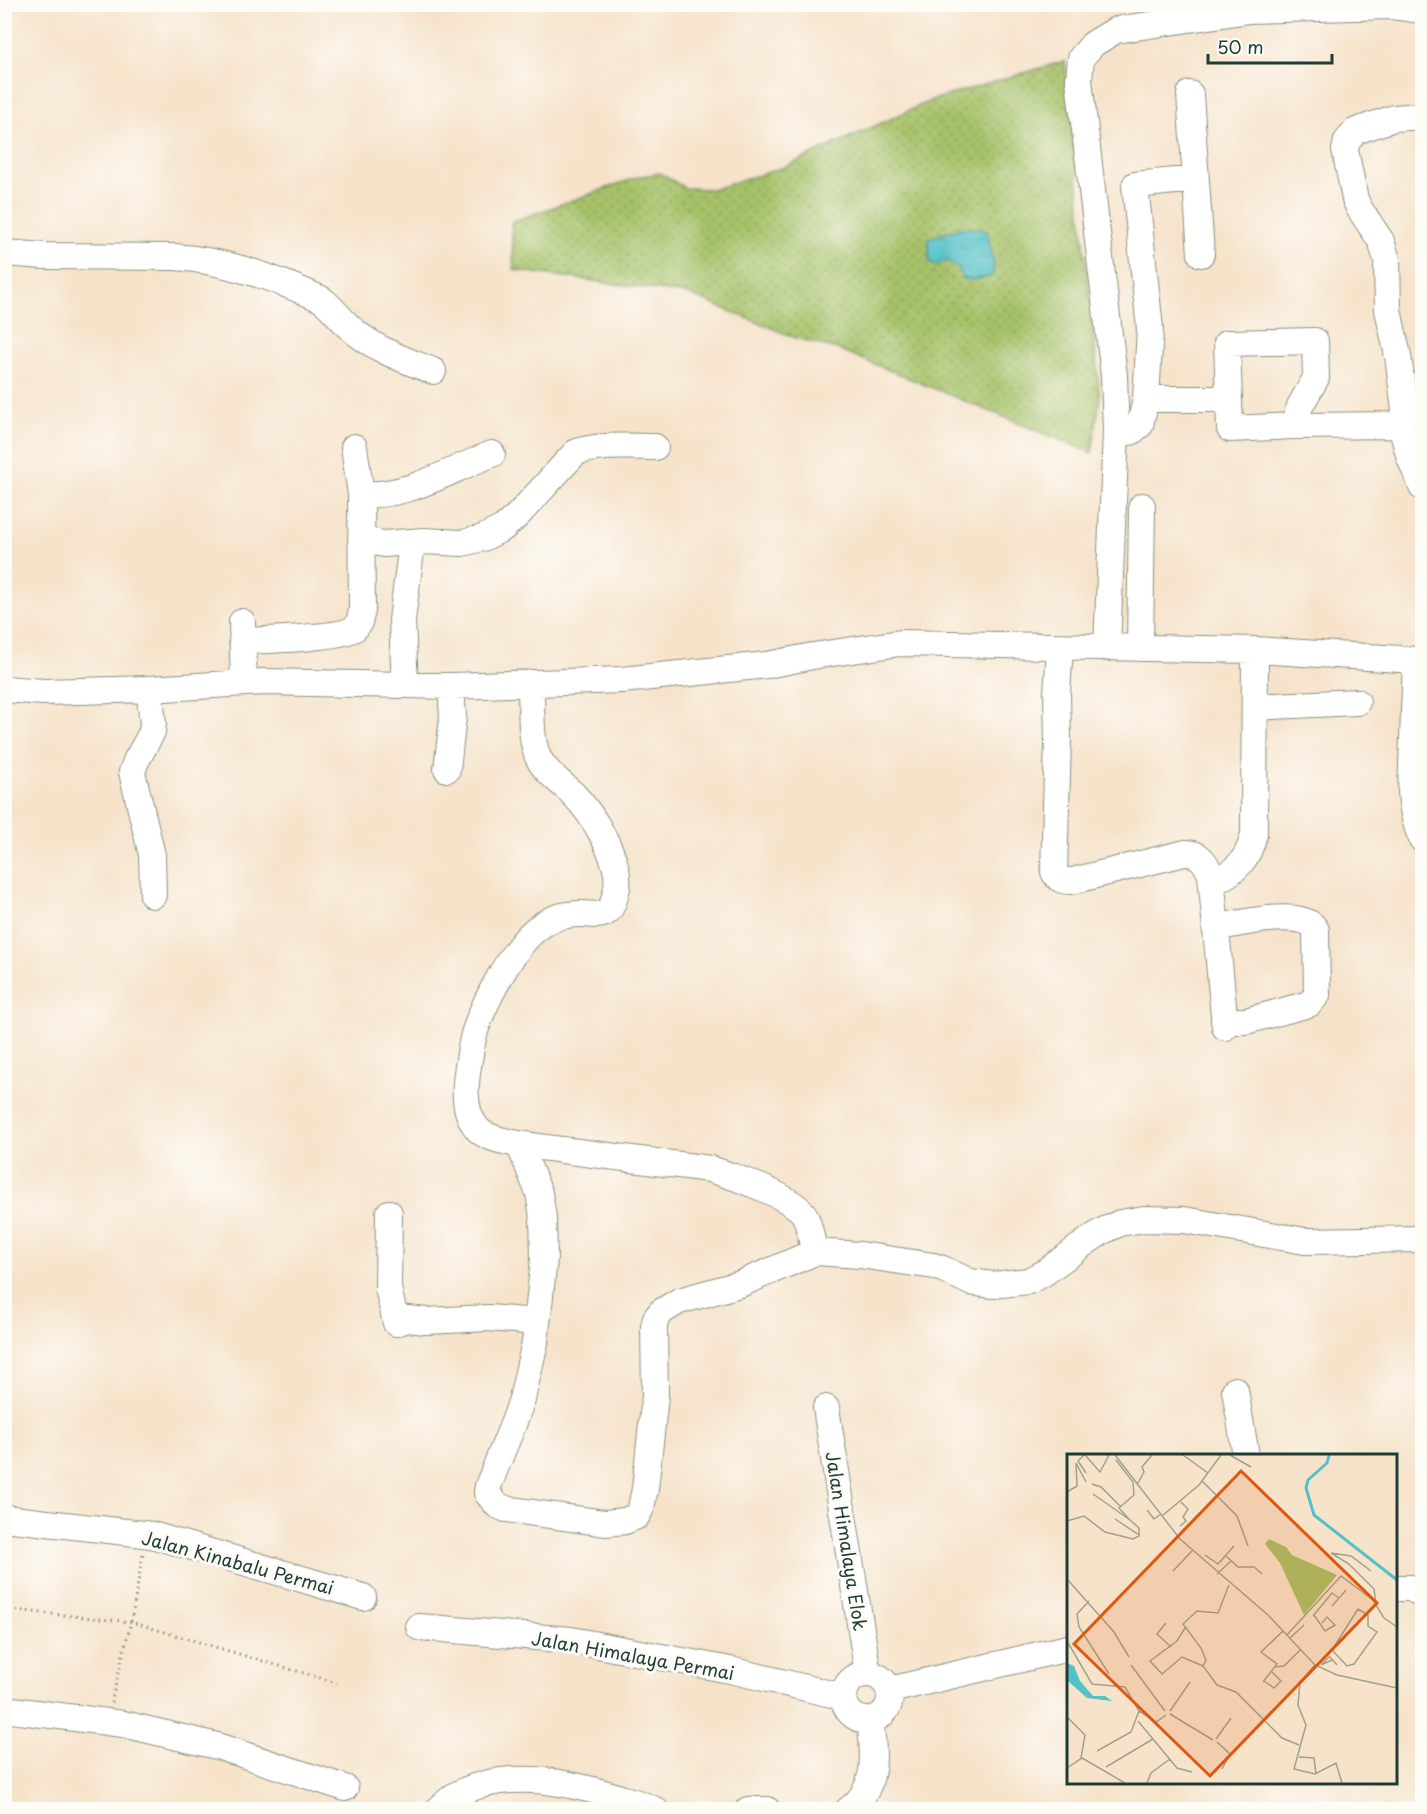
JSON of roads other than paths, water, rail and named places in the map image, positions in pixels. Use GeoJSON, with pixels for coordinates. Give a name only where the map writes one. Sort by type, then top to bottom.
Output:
{"type":"FeatureCollection","features":[{"type":"Feature","properties":{"kind":"street"},"geometry":{"type":"LineString","coordinates":[[1107,648],[1116,431],[1114,376],[1079,80],[1081,58],[1093,44],[1116,30],[1249,10],[1392,6],[1422,10],[1422,4]]}},
{"type":"Feature","properties":{"kind":"street"},"geometry":{"type":"LineString","coordinates":[[1190,94],[1201,254]]}},
{"type":"Feature","properties":{"kind":"street"},"geometry":{"type":"LineString","coordinates":[[1422,116],[1394,118],[1356,131],[1347,141],[1345,150],[1355,199],[1381,241],[1387,260],[1388,310],[1398,356],[1405,410],[1401,424],[1410,458],[1422,487]]}},
{"type":"Feature","properties":{"kind":"street"},"geometry":{"type":"LineString","coordinates":[[1116,431],[1131,432],[1140,425],[1146,399],[1150,329],[1135,184],[1195,179]]}},
{"type":"Feature","properties":{"kind":"street"},"geometry":{"type":"LineString","coordinates":[[4,254],[194,258],[233,266],[321,299],[331,306],[363,339],[396,357],[433,371]]}},
{"type":"Feature","properties":{"kind":"street"},"geometry":{"type":"LineString","coordinates":[[1294,426],[1300,406],[1316,378],[1315,341],[1227,343],[1230,429],[1401,424]]}},
{"type":"Feature","properties":{"kind":"street"},"geometry":{"type":"LineString","coordinates":[[1146,399],[1229,399]]}},
{"type":"Feature","properties":{"kind":"street"},"geometry":{"type":"LineString","coordinates":[[244,683],[242,632],[277,640],[346,632],[359,624],[362,611],[361,494],[354,447]]}},
{"type":"Feature","properties":{"kind":"street"},"geometry":{"type":"LineString","coordinates":[[361,540],[384,544],[462,543],[483,538],[517,516],[570,458],[582,449],[655,447]]}},
{"type":"Feature","properties":{"kind":"street"},"geometry":{"type":"LineString","coordinates":[[361,494],[387,494],[403,490],[492,454]]}},
{"type":"Feature","properties":{"kind":"street"},"geometry":{"type":"LineString","coordinates":[[1140,648],[1143,506]]}},
{"type":"Feature","properties":{"kind":"street"},"geometry":{"type":"LineString","coordinates":[[405,685],[402,620],[414,542]]}},
{"type":"Feature","properties":{"kind":"street"},"geometry":{"type":"LineString","coordinates":[[4,689],[44,693],[264,682],[451,686],[622,680],[767,666],[813,656],[900,643],[1060,648],[1255,650],[1419,660],[1411,792],[1412,808],[1422,839]]}},
{"type":"Feature","properties":{"kind":"street"},"geometry":{"type":"LineString","coordinates":[[1060,648],[1054,867],[1057,878],[1072,881],[1191,853],[1196,854],[1204,862],[1211,875],[1215,928],[1224,1024],[1246,1021],[1309,1004],[1317,995],[1316,930],[1314,925],[1308,921],[1275,917],[1215,928]]}},
{"type":"Feature","properties":{"kind":"street"},"geometry":{"type":"LineString","coordinates":[[1212,883],[1232,873],[1243,861],[1252,843],[1255,650]]}},
{"type":"Feature","properties":{"kind":"street"},"geometry":{"type":"LineString","coordinates":[[531,683],[532,736],[537,756],[542,766],[585,807],[614,862],[617,876],[616,886],[610,909],[603,915],[568,914],[547,921],[534,931],[513,957],[495,987],[475,1030],[469,1062],[466,1108],[477,1128],[485,1135],[519,1143],[710,1169],[731,1175],[798,1207],[806,1217],[815,1252]]}},
{"type":"Feature","properties":{"kind":"street"},"geometry":{"type":"LineString","coordinates":[[447,769],[453,717],[451,686]]}},
{"type":"Feature","properties":{"kind":"street"},"geometry":{"type":"LineString","coordinates":[[149,689],[152,732],[132,772],[152,855],[153,895]]}},
{"type":"Feature","properties":{"kind":"street"},"geometry":{"type":"LineString","coordinates":[[1255,707],[1357,702]]}},
{"type":"Feature","properties":{"kind":"street"},"geometry":{"type":"LineString","coordinates":[[519,1143],[539,1193],[543,1217],[544,1259],[535,1342],[522,1399],[487,1493],[497,1506],[506,1509],[606,1523],[625,1521],[637,1516],[641,1508],[655,1396],[654,1326],[656,1318],[667,1307],[679,1301],[740,1284],[815,1252],[860,1255],[934,1266],[970,1282],[993,1286],[1028,1281],[1044,1273],[1103,1231],[1120,1223],[1144,1219],[1184,1220],[1305,1241],[1422,1239]]}},
{"type":"Feature","properties":{"kind":"street"},"geometry":{"type":"LineString","coordinates":[[389,1213],[388,1288],[397,1329],[408,1318],[426,1321],[502,1318],[537,1322]]}},
{"type":"Feature","properties":{"kind":"street"},"geometry":{"type":"LineString","coordinates":[[1235,1390],[1246,1454]]}},
{"type":"Feature","properties":{"kind":"street","name":"Jalan Himalaya Elok"},"geometry":{"type":"LineString","coordinates":[[826,1408],[868,1674]]}},
{"type":"Feature","properties":{"kind":"street","name":"Jalan Kinabalu Permai"},"geometry":{"type":"LineString","coordinates":[[4,1518],[146,1535],[363,1597]]}},
{"type":"Feature","properties":{"kind":"street"},"geometry":{"type":"LineString","coordinates":[[1397,1588],[1410,1588],[1422,1594]]}},
{"type":"Feature","properties":{"kind":"street","name":"Jalan Himalaya Permai"},"geometry":{"type":"LineString","coordinates":[[420,1627],[571,1640],[730,1670],[844,1697]]}},
{"type":"Feature","properties":{"kind":"street"},"geometry":{"type":"LineString","coordinates":[[890,1690],[1067,1648]]}},
{"type":"Feature","properties":{"kind":"street"},"geometry":{"type":"LineString","coordinates":[[868,1674],[882,1678],[890,1690],[891,1698],[884,1713],[870,1720],[855,1717],[849,1711],[844,1697],[849,1683],[861,1675],[868,1674]]}},
{"type":"Feature","properties":{"kind":"street"},"geometry":{"type":"LineString","coordinates":[[4,1709],[123,1724],[217,1746],[345,1788]]}},
{"type":"Feature","properties":{"kind":"street"},"geometry":{"type":"LineString","coordinates":[[848,1809],[861,1797],[870,1780],[874,1765],[870,1720]]}},
{"type":"Feature","properties":{"kind":"street"},"geometry":{"type":"LineString","coordinates":[[438,1809],[454,1796],[503,1780],[538,1780],[564,1784],[655,1809]]}},
{"type":"Feature","properties":{"kind":"street"},"geometry":{"type":"LineString","coordinates":[[748,1809],[767,1809]]}},
{"type":"Feature","properties":{"kind":"water"},"geometry":{"type":"Polygon","coordinates":[[[961,228],[977,228],[987,231],[994,267],[992,276],[972,280],[961,278],[961,272],[953,264],[943,262],[936,266],[929,261],[929,238],[961,228]]]}}]}
